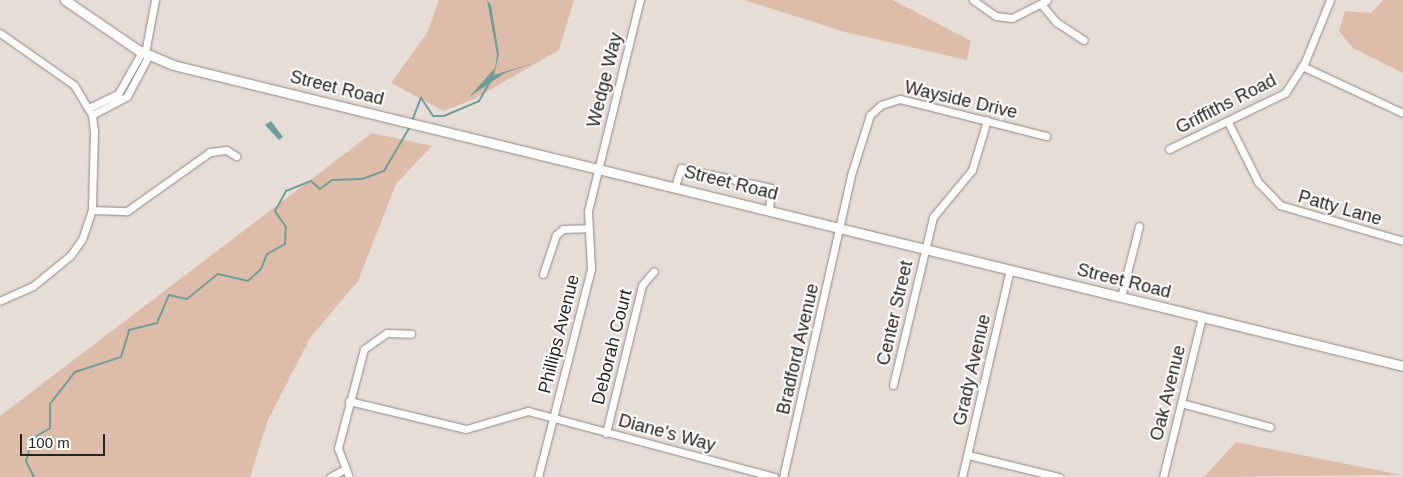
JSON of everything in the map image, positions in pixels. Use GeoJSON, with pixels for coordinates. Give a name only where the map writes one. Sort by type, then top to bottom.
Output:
{"type":"FeatureCollection","features":[{"type":"Feature","properties":{"kind":"main road","name":"Street Road"},"geometry":{"type":"LineString","coordinates":[[65,0],[145,54],[412,123],[1403,366]]}},
{"type":"Feature","properties":{"kind":"street"},"geometry":{"type":"LineString","coordinates":[[90,111],[127,96],[145,54],[155,0]]}},
{"type":"Feature","properties":{"kind":"street","name":"Wedge Way"},"geometry":{"type":"LineString","coordinates":[[598,168],[640,0]]}},
{"type":"Feature","properties":{"kind":"street"},"geometry":{"type":"LineString","coordinates":[[973,0],[1003,18],[1024,15],[1044,2],[1056,22],[1084,40]]}},
{"type":"Feature","properties":{"kind":"street","name":"Griffiths Road"},"geometry":{"type":"LineString","coordinates":[[1169,149],[1286,93],[1302,66],[1330,0]]}},
{"type":"Feature","properties":{"kind":"street"},"geometry":{"type":"LineString","coordinates":[[0,33],[68,79],[90,111],[92,210],[85,234],[71,255],[18,296],[0,301]]}},
{"type":"Feature","properties":{"kind":"street"},"geometry":{"type":"LineString","coordinates":[[1302,66],[1403,113]]}},
{"type":"Feature","properties":{"kind":"street","name":"Wayside Drive"},"geometry":{"type":"LineString","coordinates":[[842,228],[864,127],[876,109],[900,99],[1046,136]]}},
{"type":"Feature","properties":{"kind":"street","name":"Center Street"},"geometry":{"type":"LineString","coordinates":[[893,385],[936,212],[976,163],[987,120]]}},
{"type":"Feature","properties":{"kind":"street","name":"Patty Lane"},"geometry":{"type":"LineString","coordinates":[[1228,122],[1258,182],[1280,205],[1403,241]]}},
{"type":"Feature","properties":{"kind":"street"},"geometry":{"type":"LineString","coordinates":[[92,210],[127,211],[210,152],[226,150],[236,156]]}},
{"type":"Feature","properties":{"kind":"street","name":"Phillips Avenue"},"geometry":{"type":"LineString","coordinates":[[538,477],[591,269],[587,228],[598,168]]}},
{"type":"Feature","properties":{"kind":"street"},"geometry":{"type":"LineString","coordinates":[[675,186],[681,168],[771,188],[769,209]]}},
{"type":"Feature","properties":{"kind":"street"},"geometry":{"type":"LineString","coordinates":[[1121,297],[1139,226]]}},
{"type":"Feature","properties":{"kind":"street"},"geometry":{"type":"LineString","coordinates":[[543,274],[556,235],[563,229],[587,228]]}},
{"type":"Feature","properties":{"kind":"street","name":"Bradford Avenue"},"geometry":{"type":"LineString","coordinates":[[783,477],[842,228]]}},
{"type":"Feature","properties":{"kind":"street","name":"Grady Avenue"},"geometry":{"type":"LineString","coordinates":[[962,477],[1010,269]]}},
{"type":"Feature","properties":{"kind":"street","name":"Deborah Court"},"geometry":{"type":"LineString","coordinates":[[606,433],[642,285],[654,271]]}},
{"type":"Feature","properties":{"kind":"street","name":"Oak Avenue"},"geometry":{"type":"LineString","coordinates":[[1163,477],[1202,316]]}},
{"type":"Feature","properties":{"kind":"street"},"geometry":{"type":"LineString","coordinates":[[349,477],[343,470],[338,448],[349,401],[368,343],[387,333],[411,334]]}},
{"type":"Feature","properties":{"kind":"street","name":"Diane's Way"},"geometry":{"type":"LineString","coordinates":[[349,401],[466,429],[519,410],[774,477]]}},
{"type":"Feature","properties":{"kind":"street"},"geometry":{"type":"LineString","coordinates":[[1181,403],[1270,427]]}},
{"type":"Feature","properties":{"kind":"street"},"geometry":{"type":"LineString","coordinates":[[968,455],[1060,477]]}},
{"type":"Feature","properties":{"kind":"street"},"geometry":{"type":"LineString","coordinates":[[330,477],[343,470]]}},
{"type":"Feature","properties":{"kind":"shaded area"},"geometry":{"type":"Polygon","coordinates":[[[439,0],[574,0],[559,50],[474,99],[444,111],[391,83],[427,33],[439,0]]]}},
{"type":"Feature","properties":{"kind":"shaded area"},"geometry":{"type":"Polygon","coordinates":[[[744,0],[893,0],[971,41],[967,60],[845,32],[744,0]]]}},
{"type":"Feature","properties":{"kind":"shaded area"},"geometry":{"type":"Polygon","coordinates":[[[1383,0],[1403,0],[1403,73],[1353,48],[1339,31],[1345,11],[1371,13],[1383,0]]]}},
{"type":"Feature","properties":{"kind":"shaded area"},"geometry":{"type":"Polygon","coordinates":[[[372,133],[432,146],[396,184],[358,281],[310,338],[268,420],[250,477],[0,477],[0,416],[372,133]]]}},
{"type":"Feature","properties":{"kind":"shaded area"},"geometry":{"type":"Polygon","coordinates":[[[1236,442],[1402,475],[1204,477],[1236,442]]]}},
{"type":"Feature","properties":{"kind":"water"},"geometry":{"type":"Polygon","coordinates":[[[487,0],[491,5],[499,54],[494,75],[536,62],[505,73],[469,97],[495,68],[497,55],[487,0]]]}},
{"type":"Feature","properties":{"kind":"water"},"geometry":{"type":"Polygon","coordinates":[[[271,121],[283,137],[279,140],[265,125],[271,121]]]}},
{"type":"Feature","properties":{"kind":"waterway"},"geometry":{"type":"LineString","coordinates":[[412,121],[421,98],[433,116],[444,116],[479,101],[490,82]]}},
{"type":"Feature","properties":{"kind":"waterway"},"geometry":{"type":"LineString","coordinates":[[34,477],[26,461],[33,438],[50,428],[50,404],[75,372],[121,357],[129,330],[157,323],[169,295],[187,299],[218,274],[248,281],[261,269],[267,254],[285,244],[286,227],[275,211],[286,191],[311,181],[320,189],[332,180],[362,179],[384,171],[411,125]]}}]}
